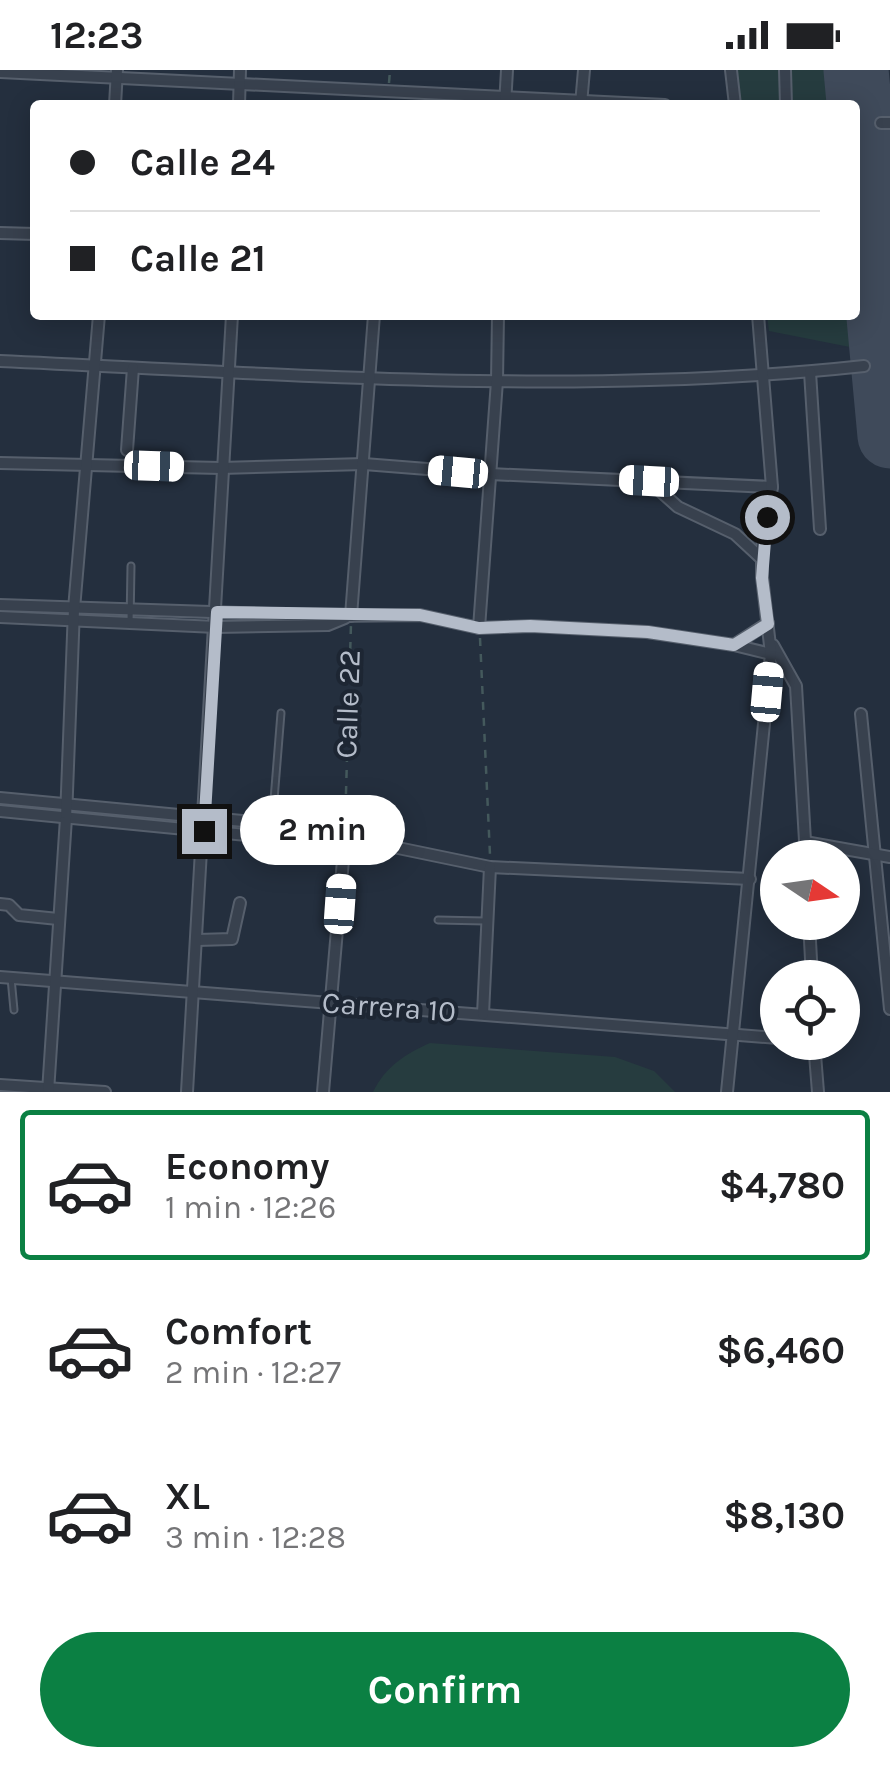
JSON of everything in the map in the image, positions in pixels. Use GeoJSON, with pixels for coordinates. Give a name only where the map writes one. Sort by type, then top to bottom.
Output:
{"type":"FeatureCollection","features":[{"type":"Feature","properties":{"kind":"street"},"geometry":{"type":"LineString","coordinates":[[239,100],[240,70]]}},
{"type":"Feature","properties":{"kind":"street"},"geometry":{"type":"LineString","coordinates":[[0,72],[117,74],[506,100],[508,70]]}},
{"type":"Feature","properties":{"kind":"street"},"geometry":{"type":"LineString","coordinates":[[581,100],[584,70]]}},
{"type":"Feature","properties":{"kind":"street"},"geometry":{"type":"LineString","coordinates":[[732,70],[735,100]]}},
{"type":"Feature","properties":{"kind":"street"},"geometry":{"type":"LineString","coordinates":[[786,70],[786,100]]}},
{"type":"Feature","properties":{"kind":"street"},"geometry":{"type":"LineString","coordinates":[[115,100],[117,74]]}},
{"type":"Feature","properties":{"kind":"street"},"geometry":{"type":"LineString","coordinates":[[388,100],[389,90]]}},
{"type":"Feature","properties":{"kind":"street"},"geometry":{"type":"LineString","coordinates":[[0,232],[30,234]]}},
{"type":"Feature","properties":{"kind":"street"},"geometry":{"type":"LineString","coordinates":[[48,1090],[67,804],[74,615],[98,320]]}},
{"type":"Feature","properties":{"kind":"street"},"geometry":{"type":"LineString","coordinates":[[187,1092],[217,612],[220,468],[232,320]]}},
{"type":"Feature","properties":{"kind":"street","name":"Calle 22"},"geometry":{"type":"LineString","coordinates":[[351,616],[374,320]]}},
{"type":"Feature","properties":{"kind":"street"},"geometry":{"type":"LineString","coordinates":[[479,628],[498,320]]}},
{"type":"Feature","properties":{"kind":"street"},"geometry":{"type":"LineString","coordinates":[[726,1092],[770,654],[762,559],[772,487],[758,320]]}},
{"type":"Feature","properties":{"kind":"street"},"geometry":{"type":"LineString","coordinates":[[0,361],[496,381],[763,377],[864,366]]}},
{"type":"Feature","properties":{"kind":"street"},"geometry":{"type":"LineString","coordinates":[[127,450],[133,368]]}},
{"type":"Feature","properties":{"kind":"street"},"geometry":{"type":"LineString","coordinates":[[810,372],[820,528]]}},
{"type":"Feature","properties":{"kind":"street"},"geometry":{"type":"LineString","coordinates":[[0,463],[220,468],[364,464],[772,487]]}},
{"type":"Feature","properties":{"kind":"street"},"geometry":{"type":"LineString","coordinates":[[649,481],[678,507],[735,534],[762,559]]}},
{"type":"Feature","properties":{"kind":"street"},"geometry":{"type":"LineString","coordinates":[[0,605],[74,615]]}},
{"type":"Feature","properties":{"kind":"street"},"geometry":{"type":"LineString","coordinates":[[0,618],[217,612],[420,615],[479,628],[530,626],[648,632],[770,654]]}},
{"type":"Feature","properties":{"kind":"street"},"geometry":{"type":"LineString","coordinates":[[130,616],[216,626],[328,625],[351,616]]}},
{"type":"Feature","properties":{"kind":"street"},"geometry":{"type":"LineString","coordinates":[[734,645],[768,624]]}},
{"type":"Feature","properties":{"kind":"street"},"geometry":{"type":"LineString","coordinates":[[770,640],[796,686],[805,840]]}},
{"type":"Feature","properties":{"kind":"street"},"geometry":{"type":"LineString","coordinates":[[861,714],[890,1009]]}},
{"type":"Feature","properties":{"kind":"street"},"geometry":{"type":"LineString","coordinates":[[0,798],[328,829],[344,837],[490,867],[750,880]]}},
{"type":"Feature","properties":{"kind":"street"},"geometry":{"type":"LineString","coordinates":[[0,811],[327,843],[344,837]]}},
{"type":"Feature","properties":{"kind":"street"},"geometry":{"type":"LineString","coordinates":[[322,1092],[344,837]]}},
{"type":"Feature","properties":{"kind":"street"},"geometry":{"type":"LineString","coordinates":[[860,851],[890,857]]}},
{"type":"Feature","properties":{"kind":"street"},"geometry":{"type":"LineString","coordinates":[[483,1014],[490,867]]}},
{"type":"Feature","properties":{"kind":"street"},"geometry":{"type":"LineString","coordinates":[[197,940],[232,939],[240,903]]}},
{"type":"Feature","properties":{"kind":"street"},"geometry":{"type":"LineString","coordinates":[[0,904],[10,905],[19,914],[58,919]]}},
{"type":"Feature","properties":{"kind":"street","name":"Carrera 10"},"geometry":{"type":"LineString","coordinates":[[5,978],[760,1036]]}},
{"type":"Feature","properties":{"kind":"street"},"geometry":{"type":"LineString","coordinates":[[816,1060],[818,1092]]}},
{"type":"Feature","properties":{"kind":"street"},"geometry":{"type":"LineString","coordinates":[[0,1086],[105,1092]]}},
{"type":"Feature","properties":{"kind":"lane"},"geometry":{"type":"LineString","coordinates":[[130,566],[130,616]]}},
{"type":"Feature","properties":{"kind":"lane"},"geometry":{"type":"LineString","coordinates":[[270,838],[281,714]]}},
{"type":"Feature","properties":{"kind":"lane"},"geometry":{"type":"LineString","coordinates":[[438,920],[488,921]]}},
{"type":"Feature","properties":{"kind":"lane"},"geometry":{"type":"LineString","coordinates":[[5,978],[14,1010]]}},
{"type":"Feature","properties":{"kind":"path"},"geometry":{"type":"LineString","coordinates":[[389,90],[390,70]]}},
{"type":"Feature","properties":{"kind":"path","name":"Calle 22"},"geometry":{"type":"LineString","coordinates":[[344,837],[351,616]]}},
{"type":"Feature","properties":{"kind":"path"},"geometry":{"type":"LineString","coordinates":[[479,628],[490,867]]}},
{"type":"Feature","properties":{"kind":"green space"},"geometry":{"type":"Polygon","coordinates":[[[737,70],[827,70],[831,100],[740,100],[737,70]]]}},
{"type":"Feature","properties":{"kind":"green space"},"geometry":{"type":"Polygon","coordinates":[[[860,314],[865,350],[769,331],[768,320],[860,320],[860,314]]]}},
{"type":"Feature","properties":{"kind":"green space"},"geometry":{"type":"Polygon","coordinates":[[[430,1043],[615,1057],[654,1071],[675,1092],[373,1092],[397,1062],[430,1043]]]}},
{"type":"Feature","properties":{"kind":"runway"},"geometry":{"type":"LineString","coordinates":[[856,70],[859,100]]}},
{"type":"Feature","properties":{"kind":"runway"},"geometry":{"type":"LineString","coordinates":[[860,113],[890,436]]}},
{"type":"Feature","properties":{"kind":"route"},"geometry":{"type":"LineString","coordinates":[[204,831],[217,612],[420,615],[479,628],[530,626],[648,632],[734,645],[768,624],[762,578],[767,517]]}}]}
